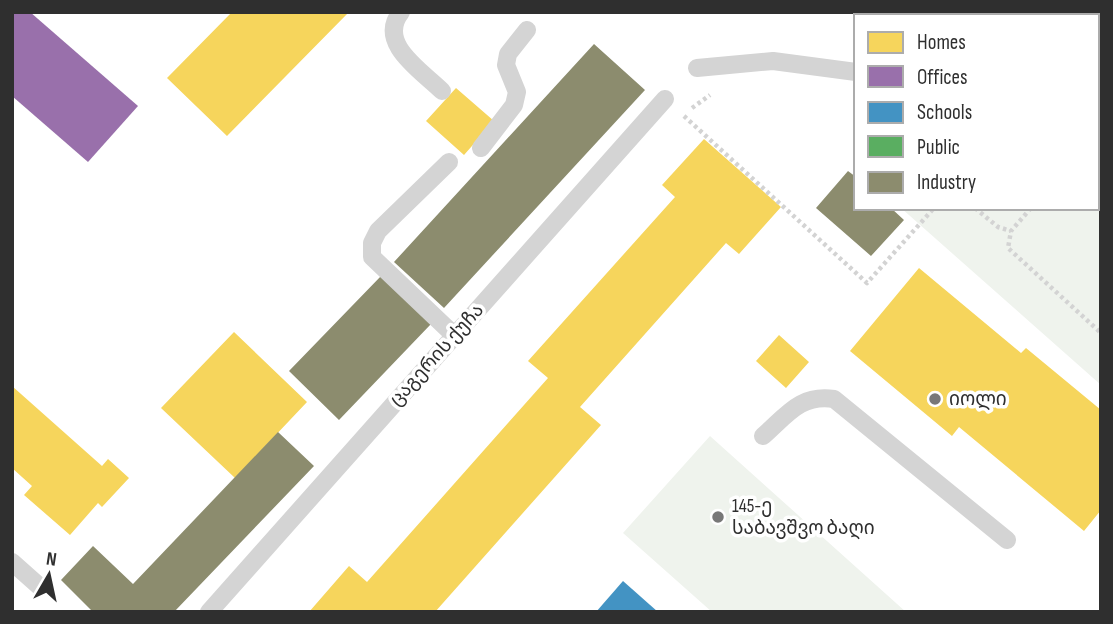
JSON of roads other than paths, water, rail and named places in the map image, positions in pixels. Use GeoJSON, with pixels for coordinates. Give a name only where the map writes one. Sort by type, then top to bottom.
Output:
{"type":"FeatureCollection","features":[{"type":"Feature","properties":{"kind":"lane"},"geometry":{"type":"LineString","coordinates":[[401,12],[393,27],[393,38],[400,51],[442,91]]}},
{"type":"Feature","properties":{"kind":"lane"},"geometry":{"type":"LineString","coordinates":[[481,148],[514,104],[517,92],[506,65],[508,54],[527,30]]}},
{"type":"Feature","properties":{"kind":"lane"},"geometry":{"type":"LineString","coordinates":[[696,68],[773,61],[854,72]]}},
{"type":"Feature","properties":{"kind":"lane","name":"ცაგერის ქუჩა"},"geometry":{"type":"LineString","coordinates":[[209,612],[665,99]]}},
{"type":"Feature","properties":{"kind":"lane"},"geometry":{"type":"LineString","coordinates":[[449,162],[378,231],[372,243],[372,257],[455,336]]}},
{"type":"Feature","properties":{"kind":"lane"},"geometry":{"type":"LineString","coordinates":[[763,436],[804,401],[821,397],[834,399],[1007,540]]}},
{"type":"Feature","properties":{"kind":"lane"},"geometry":{"type":"LineString","coordinates":[[12,562],[39,586]]}},
{"type":"Feature","properties":{"kind":"place","name":"იოლი"},"geometry":{"type":"Point","coordinates":[935,399]}},
{"type":"Feature","properties":{"kind":"place","name":"145-ე საბავშვო ბაღი"},"geometry":{"type":"Point","coordinates":[718,517]}}]}
